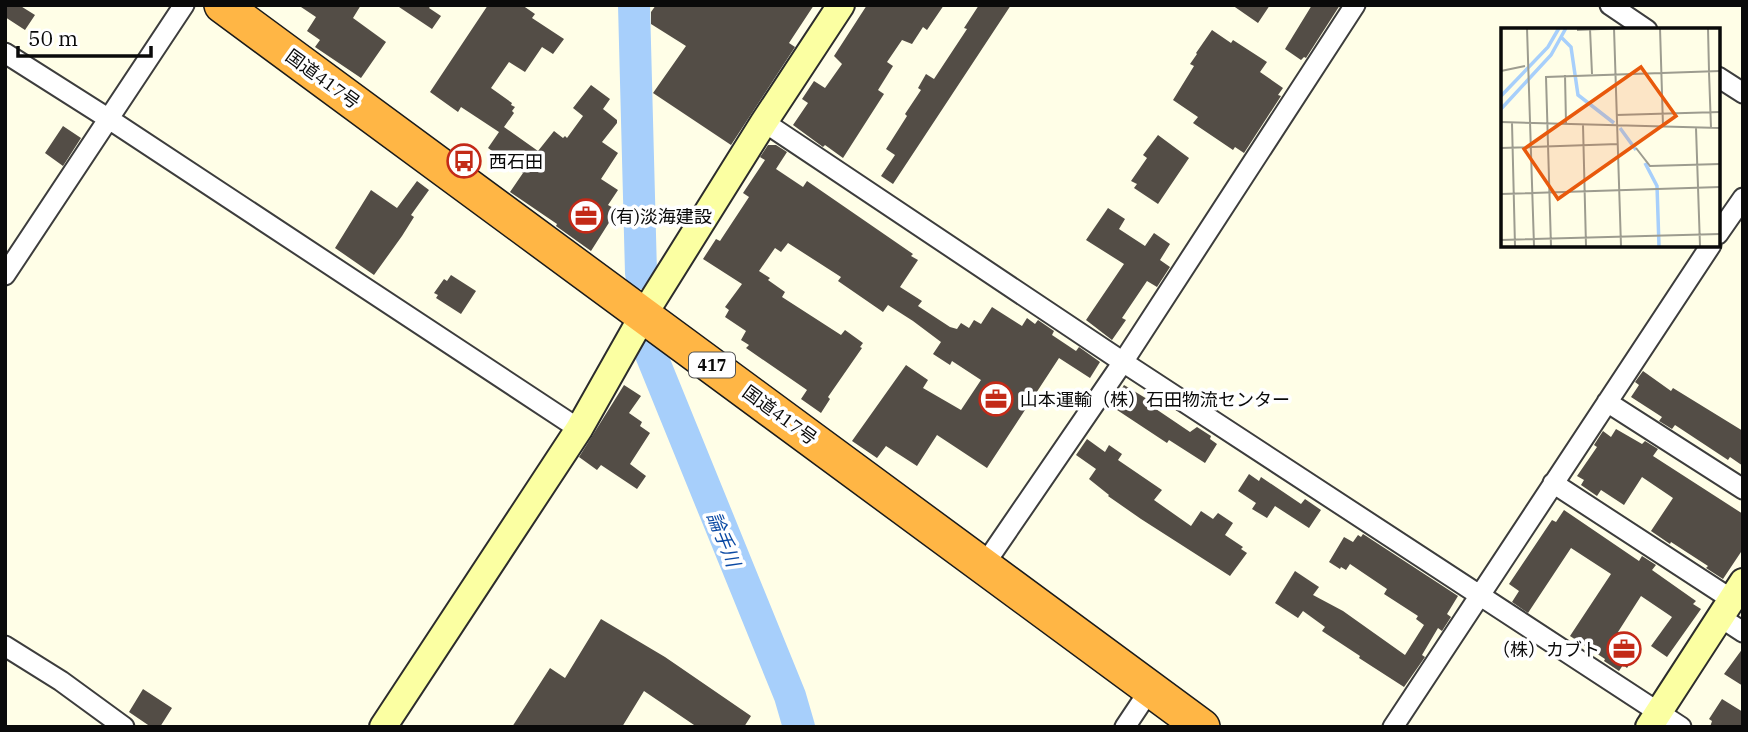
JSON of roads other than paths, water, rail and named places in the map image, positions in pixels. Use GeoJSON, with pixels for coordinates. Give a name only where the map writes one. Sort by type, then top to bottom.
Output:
{"type":"FeatureCollection","features":[{"type":"Feature","properties":{"kind":"highway","name":"国道417号"},"geometry":{"type":"LineString","coordinates":[[222,5],[1202,727]]}},
{"type":"Feature","properties":{"kind":"street"},"geometry":{"type":"LineString","coordinates":[[5,275],[184,5]]}},
{"type":"Feature","properties":{"kind":"street"},"geometry":{"type":"LineString","coordinates":[[383,727],[579,429],[643,314],[841,5]]}},
{"type":"Feature","properties":{"kind":"street"},"geometry":{"type":"LineString","coordinates":[[984,565],[1123,362],[1355,5]]}},
{"type":"Feature","properties":{"kind":"street"},"geometry":{"type":"LineString","coordinates":[[1610,5],[1644,28]]}},
{"type":"Feature","properties":{"kind":"street"},"geometry":{"type":"LineString","coordinates":[[5,53],[579,429]]}},
{"type":"Feature","properties":{"kind":"street"},"geometry":{"type":"LineString","coordinates":[[1720,78],[1743,93]]}},
{"type":"Feature","properties":{"kind":"street"},"geometry":{"type":"LineString","coordinates":[[764,122],[1123,362],[1479,594],[1654,719],[1681,727]]}},
{"type":"Feature","properties":{"kind":"street"},"geometry":{"type":"LineString","coordinates":[[1720,231],[1743,198]]}},
{"type":"Feature","properties":{"kind":"street"},"geometry":{"type":"LineString","coordinates":[[1393,727],[1710,247]]}},
{"type":"Feature","properties":{"kind":"street"},"geometry":{"type":"LineString","coordinates":[[1607,402],[1743,489]]}},
{"type":"Feature","properties":{"kind":"street"},"geometry":{"type":"LineString","coordinates":[[1553,483],[1731,600],[1743,632]]}},
{"type":"Feature","properties":{"kind":"street"},"geometry":{"type":"LineString","coordinates":[[1654,719],[1731,600]]}},
{"type":"Feature","properties":{"kind":"street"},"geometry":{"type":"LineString","coordinates":[[5,646],[61,681],[124,727]]}},
{"type":"Feature","properties":{"kind":"street"},"geometry":{"type":"LineString","coordinates":[[1125,727],[1151,688]]}},
{"type":"Feature","properties":{"kind":"waterway","name":"論手川"},"geometry":{"type":"LineString","coordinates":[[634,5],[641,273]]}},
{"type":"Feature","properties":{"kind":"waterway","name":"論手川"},"geometry":{"type":"LineString","coordinates":[[650,352],[790,696],[799,727]]}},
{"type":"Feature","properties":{"kind":"place","name":"西石田"},"geometry":{"type":"Point","coordinates":[464,161]}},
{"type":"Feature","properties":{"kind":"place","name":"(有)淡海建設"},"geometry":{"type":"Point","coordinates":[586,216]}},
{"type":"Feature","properties":{"kind":"place","name":"山本運輸（株）石田物流センター"},"geometry":{"type":"Point","coordinates":[996,399]}},
{"type":"Feature","properties":{"kind":"place","name":"（株）カブト"},"geometry":{"type":"Point","coordinates":[1624,649]}}]}
